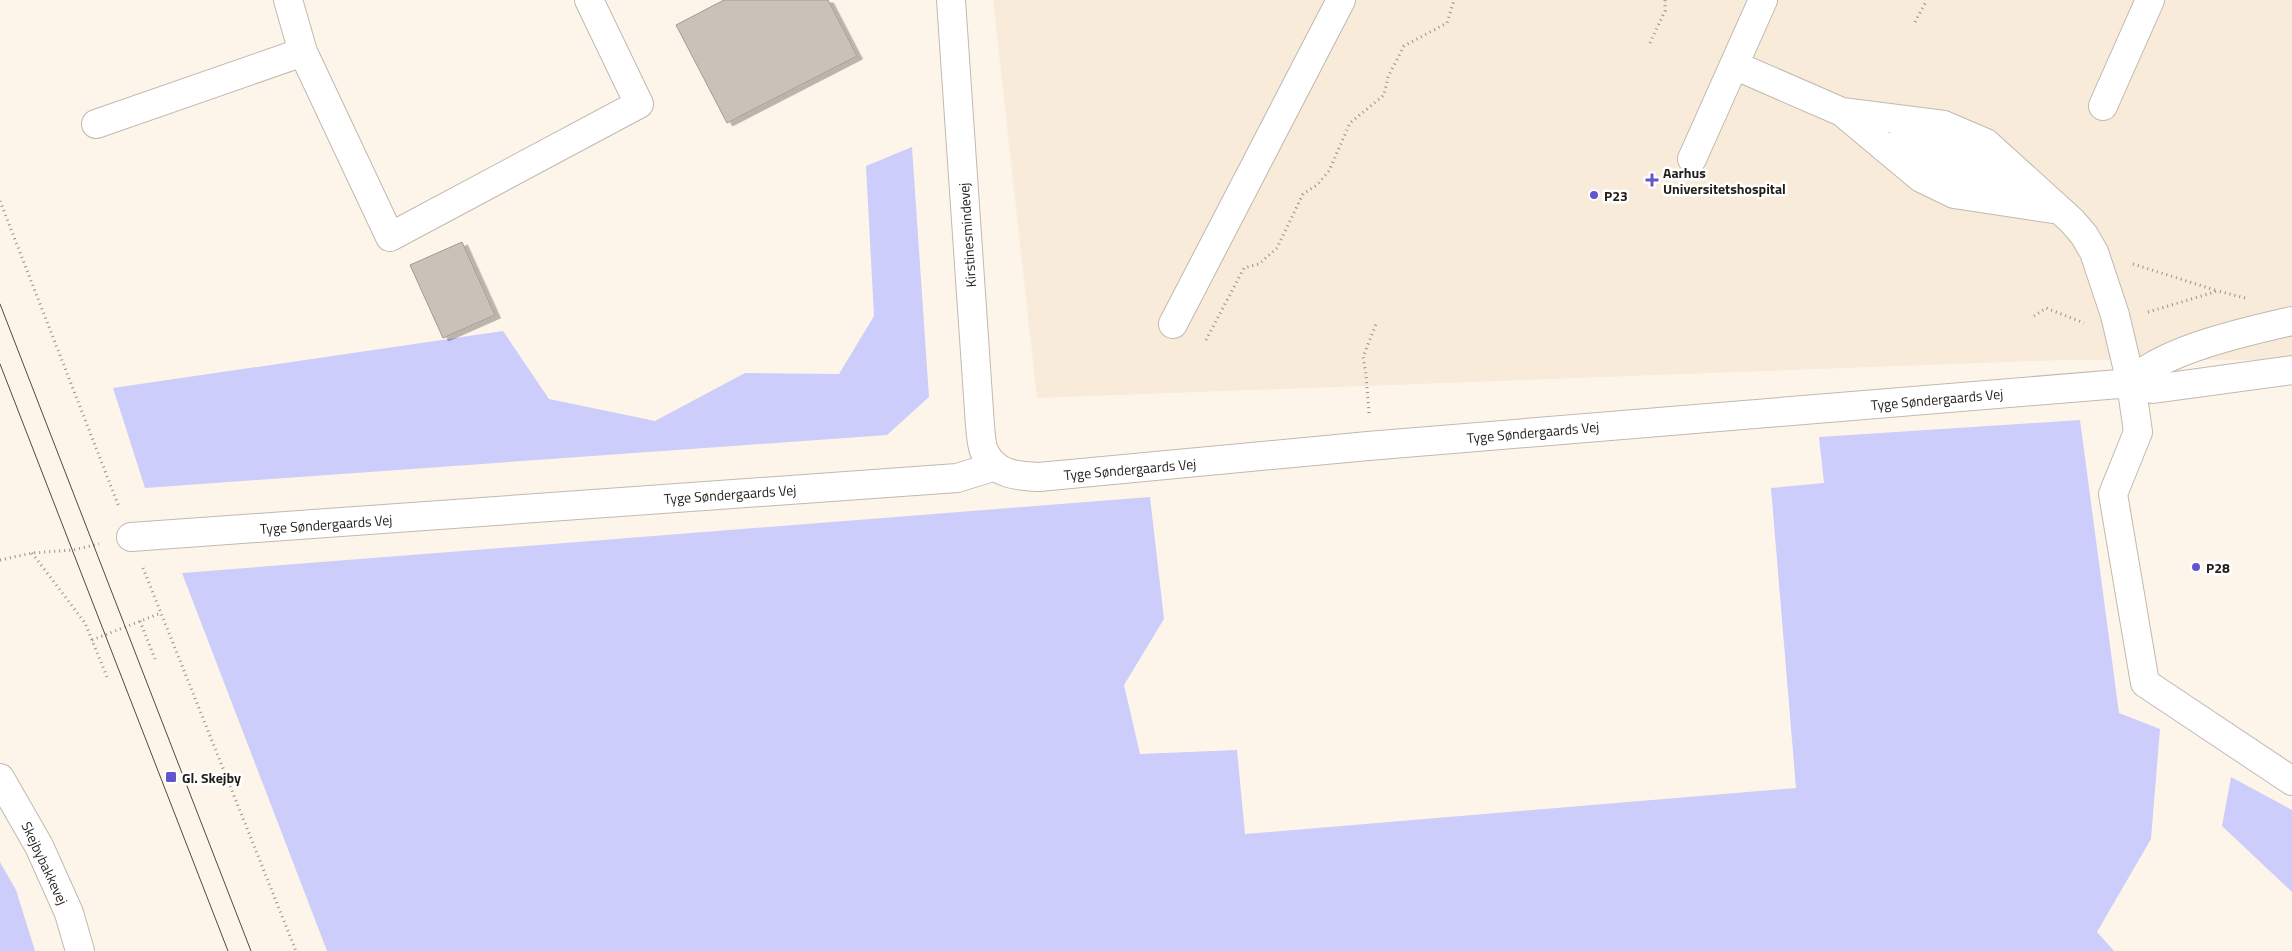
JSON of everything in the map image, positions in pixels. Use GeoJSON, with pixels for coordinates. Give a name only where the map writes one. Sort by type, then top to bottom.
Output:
{"type":"FeatureCollection","features":[{"type":"Feature","properties":{"kind":"street"},"geometry":{"type":"LineString","coordinates":[[288,0],[303,52],[390,237],[639,104],[589,0]]}},
{"type":"Feature","properties":{"kind":"street","name":"Kirstinesmindevej"},"geometry":{"type":"LineString","coordinates":[[952,0],[980,426],[985,453],[996,466]]}},
{"type":"Feature","properties":{"kind":"street"},"geometry":{"type":"LineString","coordinates":[[1173,324],[1341,0]]}},
{"type":"Feature","properties":{"kind":"street"},"geometry":{"type":"LineString","coordinates":[[1692,159],[1763,0]]}},
{"type":"Feature","properties":{"kind":"street"},"geometry":{"type":"LineString","coordinates":[[2103,106],[2150,0]]}},
{"type":"Feature","properties":{"kind":"street"},"geometry":{"type":"LineString","coordinates":[[96,124],[303,52]]}},
{"type":"Feature","properties":{"kind":"street"},"geometry":{"type":"LineString","coordinates":[[1734,65],[2042,200]]}},
{"type":"Feature","properties":{"kind":"street"},"geometry":{"type":"LineString","coordinates":[[1870,125],[1944,125],[1986,143],[2042,200],[2084,235],[2094,252],[2116,321],[2131,383],[2138,432],[2113,494],[2145,683],[2292,781]]}},
{"type":"Feature","properties":{"kind":"street"},"geometry":{"type":"LineString","coordinates":[[2131,383],[2137,376],[2178,353],[2292,321]]}},
{"type":"Feature","properties":{"kind":"street","name":"Tyge Søndergaards Vej"},"geometry":{"type":"LineString","coordinates":[[131,537],[957,478],[996,466],[1010,475],[1039,477],[1368,446],[2131,383],[2153,389],[2292,370]]}},
{"type":"Feature","properties":{"kind":"street","name":"Skejbybakkevej"},"geometry":{"type":"LineString","coordinates":[[0,778],[39,846],[69,913],[80,951]]}},
{"type":"Feature","properties":{"kind":"path"},"geometry":{"type":"LineString","coordinates":[[1206,340],[1244,268],[1259,264],[1277,248],[1303,194],[1317,185],[1329,170],[1350,123],[1384,95],[1388,77],[1404,46],[1448,23],[1454,0]]}},
{"type":"Feature","properties":{"kind":"path"},"geometry":{"type":"LineString","coordinates":[[1650,43],[1666,11],[1665,0]]}},
{"type":"Feature","properties":{"kind":"path"},"geometry":{"type":"LineString","coordinates":[[1915,22],[1927,0]]}},
{"type":"Feature","properties":{"kind":"path"},"geometry":{"type":"LineString","coordinates":[[0,201],[296,951]]}},
{"type":"Feature","properties":{"kind":"path"},"geometry":{"type":"LineString","coordinates":[[2094,252],[2246,298]]}},
{"type":"Feature","properties":{"kind":"path"},"geometry":{"type":"LineString","coordinates":[[2034,316],[2046,308],[2092,326],[2116,321],[2218,291]]}},
{"type":"Feature","properties":{"kind":"path"},"geometry":{"type":"LineString","coordinates":[[1369,412],[1366,374],[1362,357],[1376,324]]}},
{"type":"Feature","properties":{"kind":"path"},"geometry":{"type":"LineString","coordinates":[[0,560],[32,553],[73,550],[131,537]]}},
{"type":"Feature","properties":{"kind":"path"},"geometry":{"type":"LineString","coordinates":[[32,553],[85,623],[107,677]]}},
{"type":"Feature","properties":{"kind":"path"},"geometry":{"type":"LineString","coordinates":[[92,640],[161,613]]}},
{"type":"Feature","properties":{"kind":"path"},"geometry":{"type":"LineString","coordinates":[[140,621],[154,659]]}},
{"type":"Feature","properties":{"kind":"shaded area","name":"Aarhus Universitetshospital"},"geometry":{"type":"Polygon","coordinates":[[[993,0],[2292,0],[2292,360],[2064,360],[1037,398],[993,0]]]}},
{"type":"Feature","properties":{"kind":"shaded area"},"geometry":{"type":"Polygon","coordinates":[[[912,147],[929,397],[887,435],[145,488],[113,388],[503,331],[549,399],[655,421],[745,373],[839,374],[874,316],[866,166],[912,147]]]}},
{"type":"Feature","properties":{"kind":"shaded area"},"geometry":{"type":"Polygon","coordinates":[[[2080,420],[2119,713],[2160,729],[2151,839],[2097,932],[2114,951],[327,951],[182,573],[1150,497],[1164,619],[1124,685],[1140,754],[1237,750],[1245,834],[1796,788],[1771,488],[1824,483],[1819,437],[2080,420]]]}},
{"type":"Feature","properties":{"kind":"shaded area"},"geometry":{"type":"Polygon","coordinates":[[[2231,777],[2292,810],[2292,892],[2222,826],[2231,777]]]}},
{"type":"Feature","properties":{"kind":"shaded area"},"geometry":{"type":"Polygon","coordinates":[[[0,862],[16,890],[35,951],[0,951],[0,862]]]}},
{"type":"Feature","properties":{"kind":"building"},"geometry":{"type":"Polygon","coordinates":[[[724,0],[828,0],[857,56],[727,123],[676,25],[724,0]]]}},
{"type":"Feature","properties":{"kind":"building"},"geometry":{"type":"Polygon","coordinates":[[[462,242],[495,315],[443,338],[410,265],[462,242]]]}},
{"type":"Feature","properties":{"kind":"tram line"},"geometry":{"type":"LineString","coordinates":[[0,304],[251,951]]}},
{"type":"Feature","properties":{"kind":"tram line"},"geometry":{"type":"LineString","coordinates":[[0,364],[228,951]]}},
{"type":"Feature","properties":{"kind":"place","name":"Aarhus Universitetshospital"},"geometry":{"type":"Point","coordinates":[1652,180]}},
{"type":"Feature","properties":{"kind":"place","name":"P23"},"geometry":{"type":"Point","coordinates":[1594,195]}},
{"type":"Feature","properties":{"kind":"place","name":"P28"},"geometry":{"type":"Point","coordinates":[2196,567]}},
{"type":"Feature","properties":{"kind":"place","name":"Gl. Skejby"},"geometry":{"type":"Point","coordinates":[171,777]}}]}
